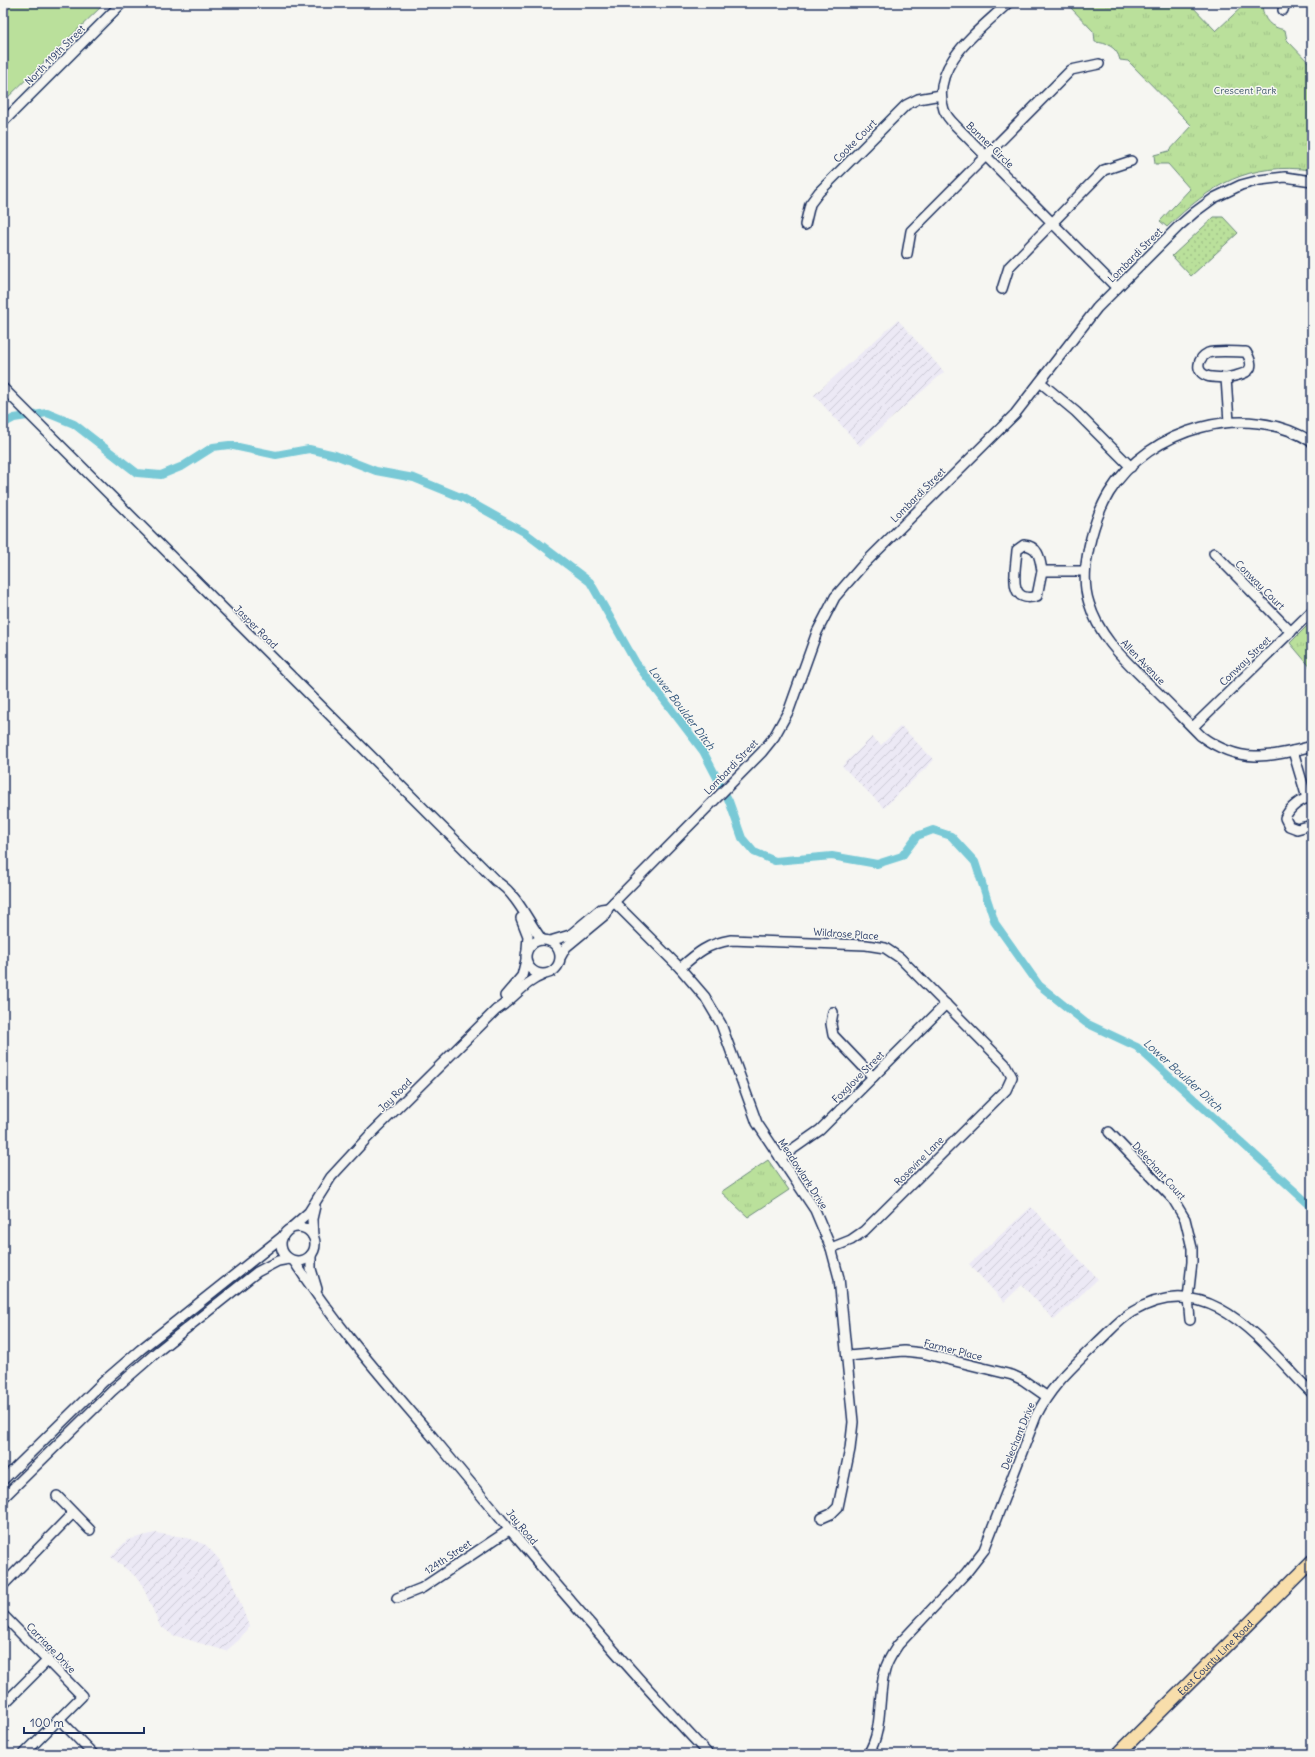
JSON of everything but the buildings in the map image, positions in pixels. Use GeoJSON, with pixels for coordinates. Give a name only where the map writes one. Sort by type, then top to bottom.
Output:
{"type":"FeatureCollection","features":[{"type":"Feature","properties":{"kind":"main road","name":"East County Line Road"},"geometry":{"type":"LineString","coordinates":[[1118,1754],[1312,1561]]}},
{"type":"Feature","properties":{"kind":"street","name":"North 119th Street"},"geometry":{"type":"LineString","coordinates":[[3,122],[122,3]]}},
{"type":"Feature","properties":{"kind":"street","name":"Banner Circle"},"geometry":{"type":"LineString","coordinates":[[1008,3],[958,52],[949,63],[943,77],[941,95],[944,111],[955,125],[1117,288]]}},
{"type":"Feature","properties":{"kind":"street"},"geometry":{"type":"LineString","coordinates":[[907,254],[911,231],[1071,70],[1098,64]]}},
{"type":"Feature","properties":{"kind":"street","name":"Cooke Court"},"geometry":{"type":"LineString","coordinates":[[805,225],[810,204],[819,192],[906,105],[918,99],[941,95]]}},
{"type":"Feature","properties":{"kind":"street"},"geometry":{"type":"LineString","coordinates":[[1002,290],[1009,267],[1104,170],[1131,161]]}},
{"type":"Feature","properties":{"kind":"street","name":"Lombardi Street"},"geometry":{"type":"LineString","coordinates":[[561,956],[566,947],[606,914],[611,905],[762,752],[783,722],[825,614],[842,587],[1015,414],[1085,323],[1117,288],[1195,212],[1214,198],[1241,185],[1260,180],[1285,177],[1312,181]]}},
{"type":"Feature","properties":{"kind":"street"},"geometry":{"type":"LineString","coordinates":[[1246,352],[1251,359],[1252,367],[1250,370],[1242,375],[1226,378],[1206,376],[1200,370],[1198,365],[1200,359],[1210,353],[1246,352]]}},
{"type":"Feature","properties":{"kind":"street"},"geometry":{"type":"LineString","coordinates":[[1226,378],[1229,422]]}},
{"type":"Feature","properties":{"kind":"street"},"geometry":{"type":"LineString","coordinates":[[1040,382],[1076,412],[1131,467]]}},
{"type":"Feature","properties":{"kind":"street","name":"Jasper Road"},"geometry":{"type":"LineString","coordinates":[[3,388],[496,881],[502,885],[513,897],[546,941]]}},
{"type":"Feature","properties":{"kind":"street","name":"Allen Avenue"},"geometry":{"type":"LineString","coordinates":[[1312,442],[1278,427],[1229,422],[1199,428],[1178,435],[1152,449],[1131,467],[1109,493],[1095,524],[1085,571],[1089,602],[1098,626],[1114,649],[1193,727],[1214,745],[1229,753],[1254,757],[1293,751],[1312,746]]}},
{"type":"Feature","properties":{"kind":"street"},"geometry":{"type":"LineString","coordinates":[[1024,545],[1031,545],[1037,550],[1042,571],[1037,596],[1028,598],[1020,596],[1015,590],[1017,550],[1024,545]]}},
{"type":"Feature","properties":{"kind":"street","name":"Conway Court"},"geometry":{"type":"LineString","coordinates":[[1214,553],[1291,632]]}},
{"type":"Feature","properties":{"kind":"street"},"geometry":{"type":"LineString","coordinates":[[1042,571],[1085,571]]}},
{"type":"Feature","properties":{"kind":"street","name":"Conway Street"},"geometry":{"type":"LineString","coordinates":[[1193,727],[1312,611]]}},
{"type":"Feature","properties":{"kind":"street"},"geometry":{"type":"LineString","coordinates":[[1293,751],[1310,798],[1288,810],[1285,818],[1289,826],[1297,829],[1312,825]]}},
{"type":"Feature","properties":{"kind":"street","name":"Jasper Road"},"geometry":{"type":"LineString","coordinates":[[496,881],[498,888],[516,910],[526,929],[529,943],[527,955]]}},
{"type":"Feature","properties":{"kind":"street","name":"Lombardi Street"},"geometry":{"type":"LineString","coordinates":[[546,941],[570,935],[601,909],[611,905]]}},
{"type":"Feature","properties":{"kind":"street","name":"Meadowlark Drive"},"geometry":{"type":"LineString","coordinates":[[611,905],[680,968],[705,997],[720,1024],[757,1123],[816,1210],[831,1248],[839,1278],[848,1356],[853,1422],[850,1449],[838,1506],[831,1514],[822,1518]]}},
{"type":"Feature","properties":{"kind":"street","name":"Wildrose Place"},"geometry":{"type":"LineString","coordinates":[[680,968],[698,951],[718,942],[731,940],[866,945],[885,948],[900,958],[946,1004],[1005,1064],[1012,1077]]}},
{"type":"Feature","properties":{"kind":"street"},"geometry":{"type":"LineString","coordinates":[[546,941],[557,947],[561,956],[556,969],[543,975],[530,969],[527,955],[533,943],[546,941]]}},
{"type":"Feature","properties":{"kind":"street","name":"Jay Road"},"geometry":{"type":"LineString","coordinates":[[496,1010],[500,1002],[522,976],[527,955]]}},
{"type":"Feature","properties":{"kind":"street","name":"Jay Road"},"geometry":{"type":"LineString","coordinates":[[292,1227],[309,1212],[331,1177],[368,1137],[496,1010],[504,1005],[525,984],[543,975]]}},
{"type":"Feature","properties":{"kind":"street","name":"Foxglove Street"},"geometry":{"type":"LineString","coordinates":[[780,1158],[820,1130],[946,1004]]}},
{"type":"Feature","properties":{"kind":"street"},"geometry":{"type":"LineString","coordinates":[[833,1012],[830,1024],[834,1035],[872,1078]]}},
{"type":"Feature","properties":{"kind":"street","name":"Rosevine Lane"},"geometry":{"type":"LineString","coordinates":[[831,1248],[851,1240],[864,1231],[1006,1090],[1012,1077]]}},
{"type":"Feature","properties":{"kind":"street","name":"Delechant Court"},"geometry":{"type":"LineString","coordinates":[[1109,1132],[1173,1199],[1185,1219],[1189,1232],[1192,1262],[1188,1298],[1190,1320]]}},
{"type":"Feature","properties":{"kind":"street","name":"Jay Road"},"geometry":{"type":"LineString","coordinates":[[313,1236],[312,1220],[316,1201]]}},
{"type":"Feature","properties":{"kind":"street"},"geometry":{"type":"LineString","coordinates":[[3,1498],[112,1391],[257,1272],[278,1261],[304,1260],[311,1255],[315,1246],[313,1236],[302,1227],[292,1227],[284,1233],[282,1238],[281,1247],[285,1256],[292,1260]]}},
{"type":"Feature","properties":{"kind":"street"},"geometry":{"type":"LineString","coordinates":[[3,1480],[103,1382],[135,1354],[282,1238]]}},
{"type":"Feature","properties":{"kind":"street","name":"Jay Road"},"geometry":{"type":"LineString","coordinates":[[311,1255],[312,1275],[317,1290],[327,1308]]}},
{"type":"Feature","properties":{"kind":"street","name":"Jay Road"},"geometry":{"type":"LineString","coordinates":[[292,1260],[327,1308],[509,1530],[612,1651],[708,1754]]}},
{"type":"Feature","properties":{"kind":"street","name":"Delechant Drive"},"geometry":{"type":"LineString","coordinates":[[868,1754],[876,1737],[885,1670],[891,1657],[898,1645],[966,1573],[984,1550],[1036,1416],[1046,1396],[1054,1386],[1119,1321],[1131,1312],[1143,1306],[1165,1300],[1188,1298],[1215,1305],[1237,1318],[1312,1393]]}},
{"type":"Feature","properties":{"kind":"street","name":"Farmer Place"},"geometry":{"type":"LineString","coordinates":[[848,1356],[904,1351],[922,1353],[1012,1375],[1023,1380],[1046,1396]]}},
{"type":"Feature","properties":{"kind":"street"},"geometry":{"type":"LineString","coordinates":[[40,1444],[48,1453]]}},
{"type":"Feature","properties":{"kind":"street"},"geometry":{"type":"LineString","coordinates":[[57,1496],[90,1530]]}},
{"type":"Feature","properties":{"kind":"street"},"geometry":{"type":"LineString","coordinates":[[3,1584],[73,1513]]}},
{"type":"Feature","properties":{"kind":"street","name":"124th Street"},"geometry":{"type":"LineString","coordinates":[[397,1598],[422,1588],[509,1530]]}},
{"type":"Feature","properties":{"kind":"street","name":"Carriage Drive"},"geometry":{"type":"LineString","coordinates":[[3,1615],[82,1696],[59,1719]]}},
{"type":"Feature","properties":{"kind":"street"},"geometry":{"type":"LineString","coordinates":[[3,1705],[48,1660]]}},
{"type":"Feature","properties":{"kind":"street"},"geometry":{"type":"LineString","coordinates":[[24,1754],[59,1719],[93,1754]]}},
{"type":"Feature","properties":{"kind":"shaded area"},"geometry":{"type":"Polygon","coordinates":[[[898,320],[944,372],[860,446],[814,395],[898,320]]]}},
{"type":"Feature","properties":{"kind":"shaded area"},"geometry":{"type":"Polygon","coordinates":[[[901,726],[934,760],[884,808],[842,766],[872,737],[881,745],[901,726]]]}},
{"type":"Feature","properties":{"kind":"shaded area"},"geometry":{"type":"Polygon","coordinates":[[[1031,1207],[1098,1279],[1054,1320],[1022,1285],[1004,1302],[969,1264],[1031,1207]]]}},
{"type":"Feature","properties":{"kind":"shaded area"},"geometry":{"type":"Polygon","coordinates":[[[155,1533],[184,1537],[206,1545],[218,1558],[231,1579],[249,1626],[239,1640],[226,1651],[173,1635],[160,1626],[140,1580],[111,1557],[127,1540],[155,1533]]]}},
{"type":"Feature","properties":{"kind":"green space"},"geometry":{"type":"Polygon","coordinates":[[[3,3],[105,3],[3,102],[3,3]]]}},
{"type":"Feature","properties":{"kind":"green space","name":"Crescent Park"},"geometry":{"type":"Polygon","coordinates":[[[1074,3],[1189,3],[1216,31],[1246,3],[1262,6],[1266,19],[1275,27],[1285,30],[1287,40],[1312,66],[1312,170],[1289,168],[1269,169],[1232,179],[1200,199],[1167,227],[1160,221],[1190,189],[1168,164],[1155,164],[1154,155],[1169,151],[1192,126],[1128,61],[1120,60],[1117,52],[1111,46],[1104,43],[1095,42],[1094,32],[1070,7],[1074,3]]]}},
{"type":"Feature","properties":{"kind":"green space"},"geometry":{"type":"Polygon","coordinates":[[[1214,217],[1223,217],[1238,233],[1191,276],[1172,256],[1214,217]]]}},
{"type":"Feature","properties":{"kind":"green space"},"geometry":{"type":"Polygon","coordinates":[[[1310,623],[1312,625],[1312,669],[1290,643],[1310,623]]]}},
{"type":"Feature","properties":{"kind":"green space"},"geometry":{"type":"Polygon","coordinates":[[[768,1160],[789,1190],[748,1217],[721,1192],[768,1160]]]}},
{"type":"Feature","properties":{"kind":"waterway","name":"Lower Boulder Ditch"},"geometry":{"type":"LineString","coordinates":[[3,424],[14,418],[47,413],[74,424],[137,473],[161,475],[183,466],[213,447],[229,445],[276,455],[309,449],[335,455],[376,471],[414,478],[463,498],[524,532],[590,582],[636,663],[703,751],[729,801],[742,838],[754,852],[775,861],[832,856],[877,864],[902,856],[917,836],[933,830],[951,836],[975,862],[995,923],[1039,985],[1086,1023],[1137,1047],[1312,1207]]}}]}
